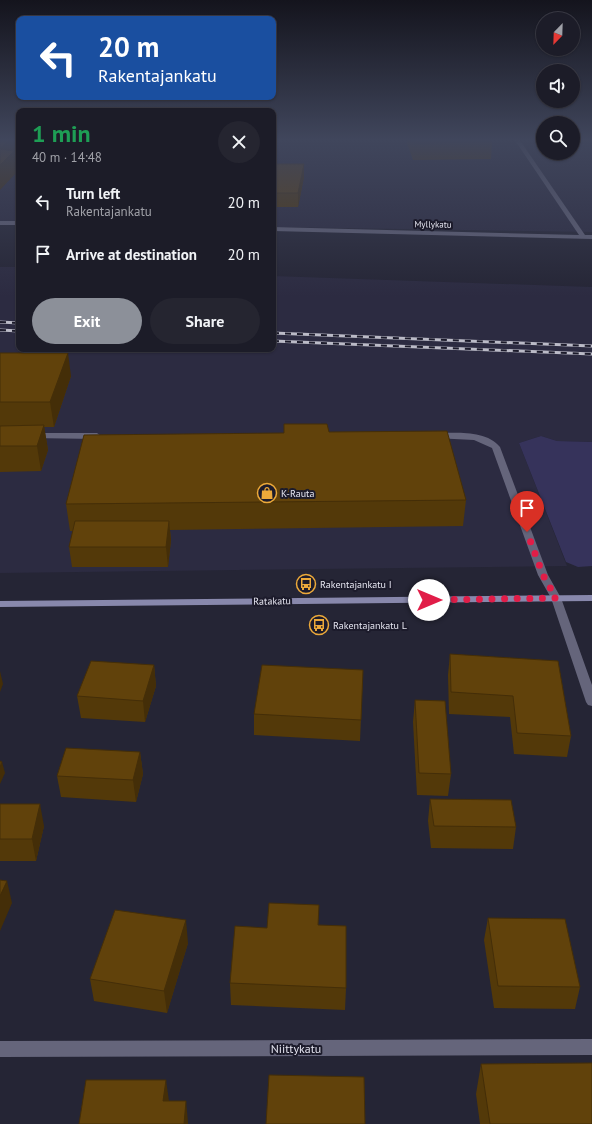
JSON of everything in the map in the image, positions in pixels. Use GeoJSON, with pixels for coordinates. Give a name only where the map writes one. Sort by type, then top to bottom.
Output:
{"type":"FeatureCollection","features":[{"type":"Feature","properties":{"kind":"main road","name":"Ratakatu"},"geometry":{"type":"LineString","coordinates":[[0,604],[592,598]]}},
{"type":"Feature","properties":{"kind":"street"},"geometry":{"type":"LineString","coordinates":[[552,191],[583,237]]}},
{"type":"Feature","properties":{"kind":"street"},"geometry":{"type":"LineString","coordinates":[[0,223],[16,223]]}},
{"type":"Feature","properties":{"kind":"street","name":"Myllykatu"},"geometry":{"type":"LineString","coordinates":[[276,229],[592,237]]}},
{"type":"Feature","properties":{"kind":"street"},"geometry":{"type":"LineString","coordinates":[[24,436],[103,436]]}},
{"type":"Feature","properties":{"kind":"street"},"geometry":{"type":"LineString","coordinates":[[427,436],[472,437],[489,442],[496,447],[543,575],[556,598],[592,702]]}},
{"type":"Feature","properties":{"kind":"street","name":"Niittykatu"},"geometry":{"type":"LineString","coordinates":[[0,1049],[592,1047]]}},
{"type":"Feature","properties":{"kind":"shaded area"},"geometry":{"type":"Polygon","coordinates":[[[0,191],[16,191],[16,223],[0,222],[0,191]]]}},
{"type":"Feature","properties":{"kind":"shaded area"},"geometry":{"type":"Polygon","coordinates":[[[276,191],[592,191],[592,232],[276,227],[276,191]]]}},
{"type":"Feature","properties":{"kind":"shaded area"},"geometry":{"type":"Polygon","coordinates":[[[0,267],[16,267],[16,352],[276,352],[276,276],[592,287],[592,442],[557,441],[541,436],[519,443],[567,566],[0,573],[0,267]]]}},
{"type":"Feature","properties":{"kind":"shaded area"},"geometry":{"type":"Polygon","coordinates":[[[541,436],[557,441],[592,442],[592,566],[578,567],[566,562],[519,443],[541,436]]]}},
{"type":"Feature","properties":{"kind":"building"},"geometry":{"type":"Polygon","coordinates":[[[276,191],[298,191],[298,193],[276,193],[276,191]]]}},
{"type":"Feature","properties":{"kind":"building"},"geometry":{"type":"Polygon","coordinates":[[[0,353],[68,353],[50,402],[0,402],[0,353]]]}},
{"type":"Feature","properties":{"kind":"building","name":"K-Rauta"},"geometry":{"type":"Polygon","coordinates":[[[284,424],[327,424],[329,432],[447,431],[466,500],[66,504],[84,435],[284,433],[284,424]]]}},
{"type":"Feature","properties":{"kind":"building"},"geometry":{"type":"Polygon","coordinates":[[[44,425],[37,446],[0,446],[0,426],[44,425]]]}},
{"type":"Feature","properties":{"kind":"building"},"geometry":{"type":"Polygon","coordinates":[[[75,521],[169,521],[166,547],[69,547],[75,521]]]}},
{"type":"Feature","properties":{"kind":"building"},"geometry":{"type":"Polygon","coordinates":[[[450,654],[558,661],[571,736],[517,733],[513,696],[451,692],[450,654]]]}},
{"type":"Feature","properties":{"kind":"building"},"geometry":{"type":"Polygon","coordinates":[[[91,661],[154,665],[143,701],[77,696],[91,661]]]}},
{"type":"Feature","properties":{"kind":"building"},"geometry":{"type":"Polygon","coordinates":[[[262,665],[363,670],[361,720],[254,714],[262,665]]]}},
{"type":"Feature","properties":{"kind":"building"},"geometry":{"type":"Polygon","coordinates":[[[415,700],[445,701],[451,774],[419,773],[415,700]]]}},
{"type":"Feature","properties":{"kind":"building"},"geometry":{"type":"Polygon","coordinates":[[[66,748],[140,752],[133,780],[57,776],[66,748]]]}},
{"type":"Feature","properties":{"kind":"building"},"geometry":{"type":"Polygon","coordinates":[[[430,799],[511,800],[516,827],[434,826],[430,799]]]}},
{"type":"Feature","properties":{"kind":"building"},"geometry":{"type":"Polygon","coordinates":[[[0,804],[40,804],[32,839],[0,839],[0,804]]]}},
{"type":"Feature","properties":{"kind":"building"},"geometry":{"type":"Polygon","coordinates":[[[0,880],[7,881],[0,896],[0,880]]]}},
{"type":"Feature","properties":{"kind":"building"},"geometry":{"type":"Polygon","coordinates":[[[269,903],[319,905],[318,925],[346,926],[346,988],[230,983],[235,926],[267,928],[269,903]]]}},
{"type":"Feature","properties":{"kind":"building"},"geometry":{"type":"Polygon","coordinates":[[[115,910],[186,920],[164,991],[90,979],[115,910]]]}},
{"type":"Feature","properties":{"kind":"building"},"geometry":{"type":"Polygon","coordinates":[[[488,918],[565,919],[580,987],[498,986],[488,918]]]}},
{"type":"Feature","properties":{"kind":"building"},"geometry":{"type":"Polygon","coordinates":[[[592,1063],[592,1124],[490,1124],[481,1064],[592,1063]]]}},
{"type":"Feature","properties":{"kind":"building"},"geometry":{"type":"Polygon","coordinates":[[[269,1075],[364,1077],[365,1124],[266,1124],[269,1075]]]}},
{"type":"Feature","properties":{"kind":"building"},"geometry":{"type":"Polygon","coordinates":[[[86,1080],[166,1080],[163,1101],[186,1101],[184,1124],[79,1124],[86,1080]]]}},
{"type":"Feature","properties":{"kind":"railway"},"geometry":{"type":"LineString","coordinates":[[0,322],[16,323]]}},
{"type":"Feature","properties":{"kind":"railway"},"geometry":{"type":"LineString","coordinates":[[0,330],[16,331]]}},
{"type":"Feature","properties":{"kind":"railway"},"geometry":{"type":"LineString","coordinates":[[276,333],[592,346]]}},
{"type":"Feature","properties":{"kind":"railway"},"geometry":{"type":"LineString","coordinates":[[276,341],[592,354]]}},
{"type":"Feature","properties":{"kind":"place","name":"K-Rauta"},"geometry":{"type":"Point","coordinates":[267,493]}},
{"type":"Feature","properties":{"kind":"place","name":"Rakentajankatu I"},"geometry":{"type":"Point","coordinates":[306,584]}},
{"type":"Feature","properties":{"kind":"place","name":"Rakentajankatu L"},"geometry":{"type":"Point","coordinates":[319,625]}},
{"type":"Feature","properties":{"kind":"route"},"geometry":{"type":"LineString","coordinates":[[429,600],[556,598],[543,575],[527,532]]}}]}
